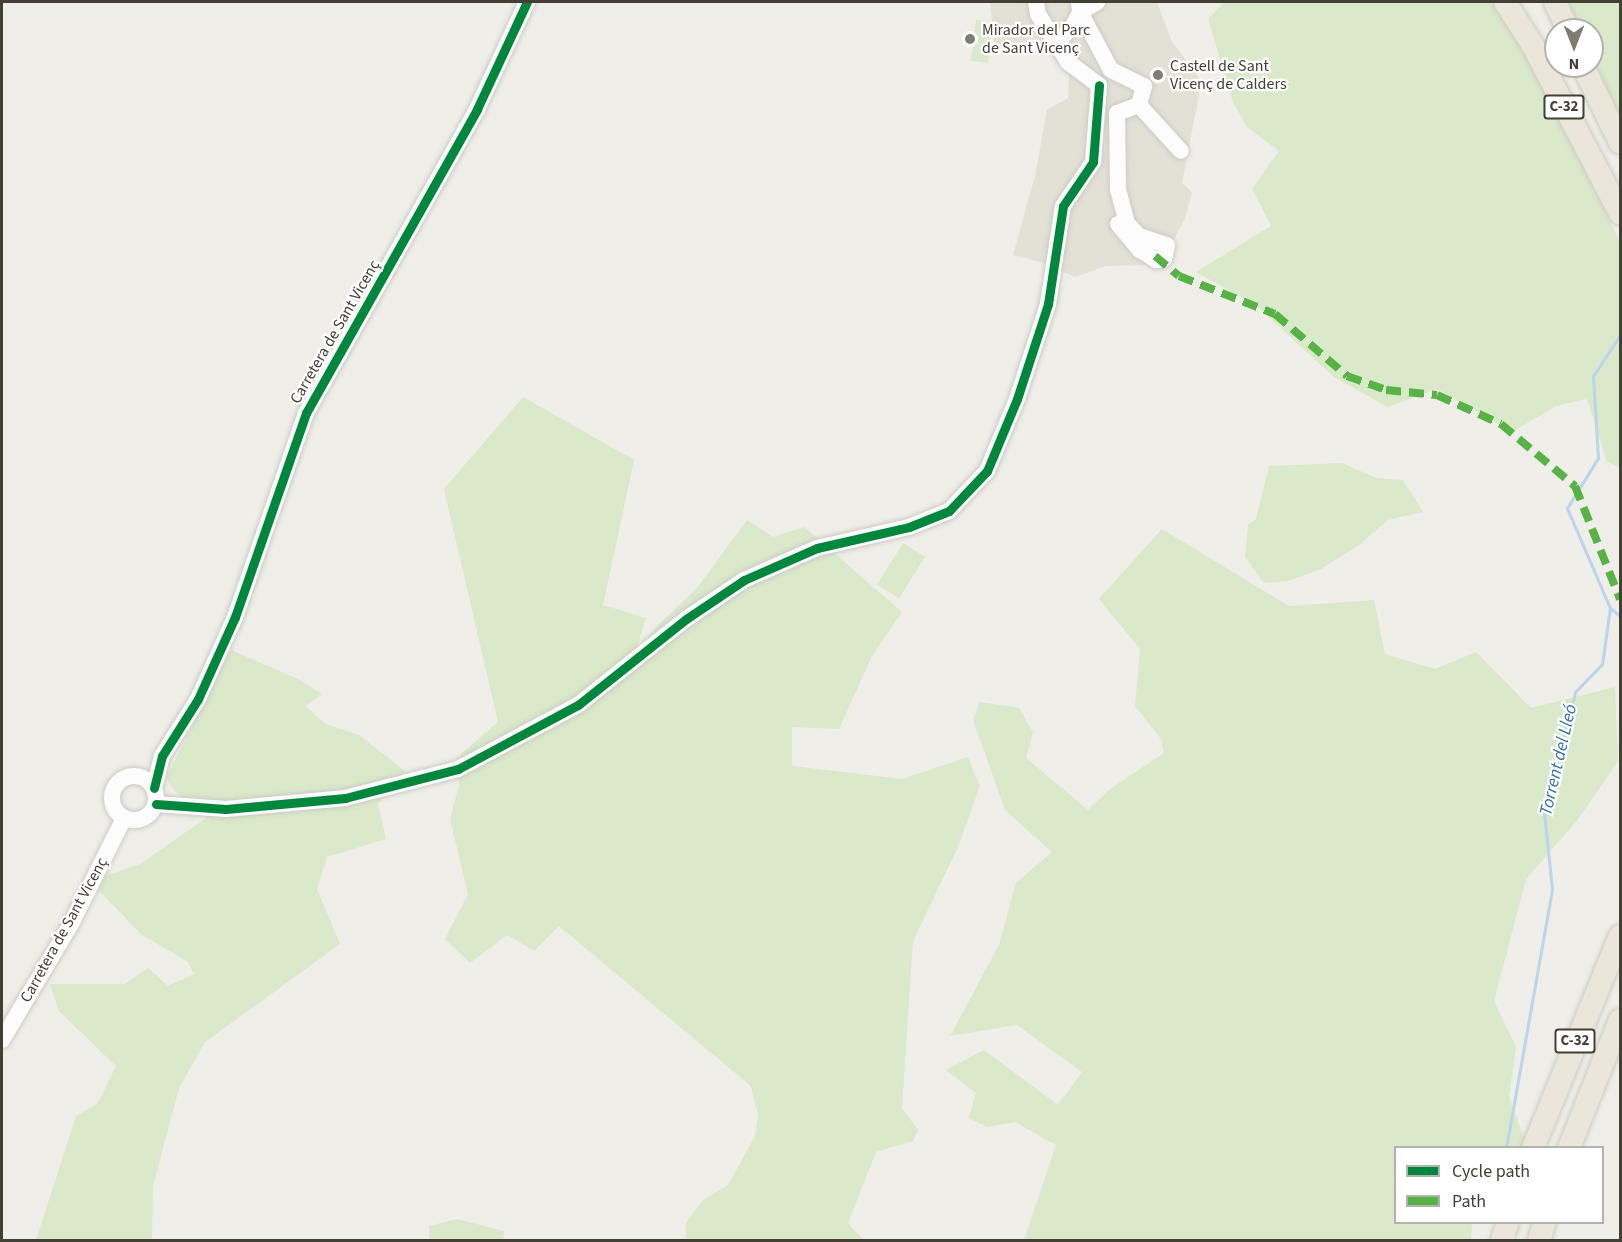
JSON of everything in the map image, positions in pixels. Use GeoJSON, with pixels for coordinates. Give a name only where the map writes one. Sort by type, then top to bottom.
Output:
{"type":"FeatureCollection","features":[{"type":"Feature","properties":{"kind":"highway","name":"C-32"},"geometry":{"type":"LineString","coordinates":[[1505,2],[1532,44],[1620,213]]}},
{"type":"Feature","properties":{"kind":"highway"},"geometry":{"type":"LineString","coordinates":[[1555,2],[1562,18]]}},
{"type":"Feature","properties":{"kind":"highway","name":"C-32"},"geometry":{"type":"LineString","coordinates":[[1589,78],[1620,143]]}},
{"type":"Feature","properties":{"kind":"highway","name":"C-32"},"geometry":{"type":"LineString","coordinates":[[1534,1146],[1620,936]]}},
{"type":"Feature","properties":{"kind":"highway"},"geometry":{"type":"LineString","coordinates":[[1547,1146],[1620,967]]}},
{"type":"Feature","properties":{"kind":"highway"},"geometry":{"type":"LineString","coordinates":[[1570,1146],[1620,1020]]}},
{"type":"Feature","properties":{"kind":"highway","name":"C-32"},"geometry":{"type":"LineString","coordinates":[[1579,1146],[1620,1051]]}},
{"type":"Feature","properties":{"kind":"highway"},"geometry":{"type":"LineString","coordinates":[[1502,1240],[1507,1224]]}},
{"type":"Feature","properties":{"kind":"highway"},"geometry":{"type":"LineString","coordinates":[[1515,1240],[1519,1224]]}},
{"type":"Feature","properties":{"kind":"highway"},"geometry":{"type":"LineString","coordinates":[[1539,1240],[1544,1224]]}},
{"type":"Feature","properties":{"kind":"street","name":"Carretera de Sant Vicenç"},"geometry":{"type":"LineString","coordinates":[[155,796],[162,756],[217,662],[306,413],[477,109],[527,2]]}},
{"type":"Feature","properties":{"kind":"street"},"geometry":{"type":"LineString","coordinates":[[1036,2],[1038,14],[1068,62],[1100,85]]}},
{"type":"Feature","properties":{"kind":"street"},"geometry":{"type":"LineString","coordinates":[[1080,7],[1097,2]]}},
{"type":"Feature","properties":{"kind":"street"},"geometry":{"type":"LineString","coordinates":[[1057,42],[1073,26],[1080,7]]}},
{"type":"Feature","properties":{"kind":"street"},"geometry":{"type":"LineString","coordinates":[[1080,7],[1111,70],[1144,86],[1139,105]]}},
{"type":"Feature","properties":{"kind":"street"},"geometry":{"type":"LineString","coordinates":[[155,796],[226,809],[345,798],[458,769],[578,705],[686,619],[744,580],[817,548],[909,528],[950,512],[987,471],[1017,399],[1048,304],[1063,206],[1093,162],[1100,85],[1111,70]]}},
{"type":"Feature","properties":{"kind":"street"},"geometry":{"type":"LineString","coordinates":[[1139,105],[1181,151]]}},
{"type":"Feature","properties":{"kind":"street"},"geometry":{"type":"LineString","coordinates":[[1118,224],[1140,250],[1155,260],[1164,259],[1167,245],[1139,236],[1127,223],[1118,190],[1117,113],[1139,105]]}},
{"type":"Feature","properties":{"kind":"street","name":"Carretera de Sant Vicenç"},"geometry":{"type":"LineString","coordinates":[[129,776],[162,756]]}},
{"type":"Feature","properties":{"kind":"street"},"geometry":{"type":"LineString","coordinates":[[129,776],[146,779],[155,796],[144,819],[124,818],[114,809],[112,795],[117,783],[129,776]]}},
{"type":"Feature","properties":{"kind":"street","name":"Carretera de Sant Vicenç"},"geometry":{"type":"LineString","coordinates":[[2,1040],[72,922],[124,818]]}},
{"type":"Feature","properties":{"kind":"shaded area"},"geometry":{"type":"Polygon","coordinates":[[[990,2],[1157,2],[1171,40],[1199,78],[1199,95],[1182,183],[1192,192],[1184,221],[1169,248],[1145,265],[1106,266],[1075,277],[1048,264],[1013,255],[1035,176],[1047,110],[1068,98],[1069,75],[1047,45],[994,44],[990,2]]]}},
{"type":"Feature","properties":{"kind":"green space"},"geometry":{"type":"Polygon","coordinates":[[[1224,2],[1494,2],[1533,62],[1620,242],[1620,468],[1607,462],[1587,399],[1556,406],[1512,432],[1437,389],[1388,407],[1334,377],[1257,306],[1196,272],[1271,226],[1252,189],[1279,151],[1247,127],[1233,102],[1208,19],[1224,2]]]}},
{"type":"Feature","properties":{"kind":"green space"},"geometry":{"type":"Polygon","coordinates":[[[1564,2],[1620,2],[1620,122],[1599,78],[1604,78],[1604,18],[1571,18],[1564,2]]]}},
{"type":"Feature","properties":{"kind":"green space"},"geometry":{"type":"Polygon","coordinates":[[[976,20],[993,22],[988,63],[971,61],[976,20]]]}},
{"type":"Feature","properties":{"kind":"green space"},"geometry":{"type":"Polygon","coordinates":[[[523,397],[634,460],[603,605],[646,618],[633,659],[656,627],[697,588],[747,520],[773,537],[804,527],[902,612],[872,656],[839,729],[792,727],[792,766],[902,779],[968,757],[980,786],[958,847],[913,941],[902,1108],[918,1130],[913,1141],[876,1152],[848,1223],[864,1240],[686,1240],[686,1223],[702,1201],[728,1185],[755,1136],[758,1115],[751,1086],[559,926],[534,951],[507,935],[470,963],[445,939],[468,894],[450,819],[459,786],[461,754],[498,722],[444,489],[523,397]]]}},
{"type":"Feature","properties":{"kind":"green space"},"geometry":{"type":"Polygon","coordinates":[[[1342,463],[1376,478],[1403,480],[1423,512],[1388,520],[1359,545],[1321,569],[1288,581],[1264,583],[1245,557],[1248,525],[1256,519],[1269,466],[1342,463]]]}},
{"type":"Feature","properties":{"kind":"green space"},"geometry":{"type":"Polygon","coordinates":[[[1162,529],[1289,606],[1374,600],[1385,654],[1435,669],[1476,652],[1531,708],[1615,687],[1618,761],[1579,818],[1526,879],[1494,1001],[1516,1047],[1509,1096],[1525,1141],[1522,1146],[1394,1146],[1394,1224],[1472,1224],[1471,1240],[1024,1240],[1056,1145],[1015,1122],[987,1127],[969,1118],[976,1093],[946,1070],[984,1050],[1058,1105],[1082,1072],[1017,1025],[950,1036],[999,945],[1016,883],[1052,852],[1005,810],[973,720],[980,702],[1019,708],[1033,732],[1026,758],[1088,810],[1110,789],[1164,753],[1161,739],[1135,706],[1140,649],[1099,599],[1162,529]]]}},
{"type":"Feature","properties":{"kind":"green space"},"geometry":{"type":"Polygon","coordinates":[[[903,543],[925,557],[899,598],[877,585],[903,543]]]}},
{"type":"Feature","properties":{"kind":"green space"},"geometry":{"type":"Polygon","coordinates":[[[231,650],[298,679],[322,694],[305,706],[326,724],[359,735],[405,771],[378,804],[386,839],[327,857],[317,889],[340,944],[205,1042],[179,1088],[153,1186],[152,1240],[36,1240],[76,1116],[98,1103],[116,1066],[59,1011],[50,984],[125,984],[148,968],[168,986],[194,974],[188,962],[141,934],[98,890],[105,876],[140,864],[206,818],[173,789],[166,778],[231,650]]]}},
{"type":"Feature","properties":{"kind":"green space"},"geometry":{"type":"Polygon","coordinates":[[[457,1219],[504,1231],[503,1240],[429,1240],[429,1226],[457,1219]]]}},
{"type":"Feature","properties":{"kind":"waterway","name":"Torrent del Lleó"},"geometry":{"type":"LineString","coordinates":[[1506,1146],[1552,889],[1544,813],[1575,692],[1602,664],[1610,608],[1567,508],[1598,458],[1593,376],[1620,335]]}},
{"type":"Feature","properties":{"kind":"waterway"},"geometry":{"type":"LineString","coordinates":[[1610,608],[1620,616]]}},
{"type":"Feature","properties":{"kind":"marked path"},"geometry":{"type":"LineString","coordinates":[[1155,256],[1179,276],[1275,314],[1347,376],[1386,390],[1437,395],[1501,424],[1575,486],[1620,599]]}},
{"type":"Feature","properties":{"kind":"cycle path"},"geometry":{"type":"LineString","coordinates":[[154,788],[162,756],[198,699],[235,617],[306,413],[477,109],[527,2]]}},
{"type":"Feature","properties":{"kind":"cycle path"},"geometry":{"type":"LineString","coordinates":[[156,804],[226,809],[345,798],[458,769],[578,705],[686,619],[744,580],[817,548],[909,527],[949,511],[987,471],[1017,399],[1048,304],[1063,206],[1093,162],[1099,85]]}},
{"type":"Feature","properties":{"kind":"place","name":"Mirador del Parc de Sant Vicenç"},"geometry":{"type":"Point","coordinates":[970,39]}},
{"type":"Feature","properties":{"kind":"place","name":"Castell de Sant Vicenç de Calders"},"geometry":{"type":"Point","coordinates":[1158,75]}}]}
